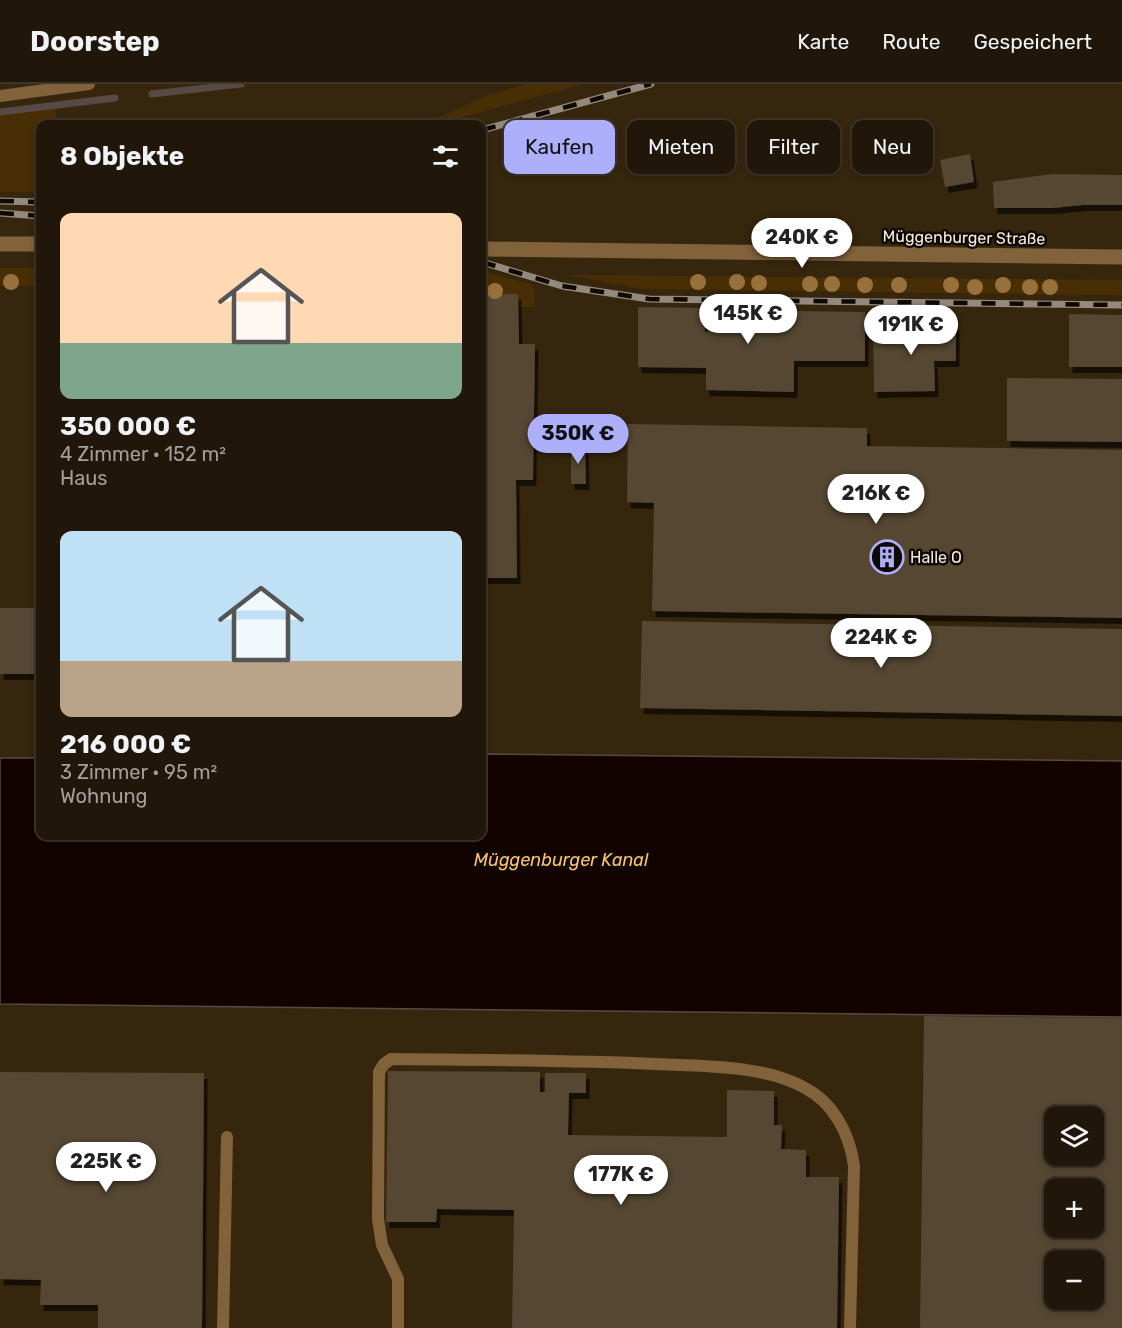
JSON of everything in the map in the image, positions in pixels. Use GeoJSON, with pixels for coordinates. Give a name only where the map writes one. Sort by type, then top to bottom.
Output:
{"type":"FeatureCollection","features":[{"type":"Feature","properties":{"kind":"street"},"geometry":{"type":"LineString","coordinates":[[0,244],[36,244]]}},
{"type":"Feature","properties":{"kind":"street","name":"Müggenburger Straße"},"geometry":{"type":"LineString","coordinates":[[486,249],[1122,257]]}},
{"type":"Feature","properties":{"kind":"lane"},"geometry":{"type":"LineString","coordinates":[[0,96],[89,84]]}},
{"type":"Feature","properties":{"kind":"lane"},"geometry":{"type":"LineString","coordinates":[[398,1328],[398,1279],[382,1245],[378,1219],[379,1072],[391,1059],[590,1061],[728,1067],[782,1078],[806,1088],[834,1114],[852,1148],[854,1166],[850,1328]]}},
{"type":"Feature","properties":{"kind":"lane"},"geometry":{"type":"LineString","coordinates":[[223,1328],[227,1137]]}},
{"type":"Feature","properties":{"kind":"shaded area"},"geometry":{"type":"Polygon","coordinates":[[[0,84],[1122,84],[1122,761],[486,754],[486,120],[36,120],[36,758],[0,758],[0,84]]]}},
{"type":"Feature","properties":{"kind":"shaded area"},"geometry":{"type":"Polygon","coordinates":[[[526,84],[584,84],[452,120],[434,120],[485,96],[526,84]]]}},
{"type":"Feature","properties":{"kind":"shaded area"},"geometry":{"type":"Polygon","coordinates":[[[55,108],[56,120],[36,120],[36,192],[0,192],[0,115],[55,108]]]}},
{"type":"Feature","properties":{"kind":"shaded area"},"geometry":{"type":"Polygon","coordinates":[[[0,268],[36,268],[36,286],[0,286],[0,268]]]}},
{"type":"Feature","properties":{"kind":"shaded area"},"geometry":{"type":"Polygon","coordinates":[[[486,273],[531,284],[534,289],[535,307],[518,307],[518,294],[486,294],[486,273]]]}},
{"type":"Feature","properties":{"kind":"shaded area"},"geometry":{"type":"Polygon","coordinates":[[[569,275],[1122,280],[1122,295],[641,289],[569,275]]]}},
{"type":"Feature","properties":{"kind":"shaded area"},"geometry":{"type":"Polygon","coordinates":[[[0,1004],[1122,1017],[1122,1328],[0,1328],[0,1004]]]}},
{"type":"Feature","properties":{"kind":"water","name":"Müggenburger Kanal"},"geometry":{"type":"Polygon","coordinates":[[[486,754],[1122,761],[1122,1017],[0,1004],[0,758],[36,758],[36,840],[486,840],[486,754]]]}},
{"type":"Feature","properties":{"kind":"building"},"geometry":{"type":"Polygon","coordinates":[[[970,154],[974,182],[945,187],[940,160],[970,154]]]}},
{"type":"Feature","properties":{"kind":"building"},"geometry":{"type":"Polygon","coordinates":[[[1052,174],[1122,175],[1122,205],[994,208],[993,182],[1052,174]]]}},
{"type":"Feature","properties":{"kind":"building"},"geometry":{"type":"Polygon","coordinates":[[[486,294],[518,294],[519,344],[535,344],[533,480],[516,480],[517,578],[486,578],[486,294]]]}},
{"type":"Feature","properties":{"kind":"building"},"geometry":{"type":"Polygon","coordinates":[[[638,307],[705,308],[705,332],[793,311],[865,312],[865,361],[794,361],[794,392],[706,390],[706,368],[638,367],[638,307]]]}},
{"type":"Feature","properties":{"kind":"building"},"geometry":{"type":"Polygon","coordinates":[[[1069,314],[1122,315],[1122,367],[1069,367],[1069,314]]]}},
{"type":"Feature","properties":{"kind":"building"},"geometry":{"type":"Polygon","coordinates":[[[956,325],[956,361],[934,361],[935,391],[874,392],[873,326],[956,325]]]}},
{"type":"Feature","properties":{"kind":"building"},"geometry":{"type":"Polygon","coordinates":[[[1007,378],[1122,379],[1122,442],[1007,441],[1007,378]]]}},
{"type":"Feature","properties":{"kind":"building","name":"Halle O"},"geometry":{"type":"Polygon","coordinates":[[[628,424],[867,428],[867,446],[1122,450],[1122,618],[652,611],[654,503],[627,502],[628,424]]]}},
{"type":"Feature","properties":{"kind":"building"},"geometry":{"type":"Polygon","coordinates":[[[585,445],[586,484],[571,484],[571,446],[585,445]]]}},
{"type":"Feature","properties":{"kind":"building"},"geometry":{"type":"Polygon","coordinates":[[[0,608],[36,608],[36,674],[0,674],[0,608]]]}},
{"type":"Feature","properties":{"kind":"building"},"geometry":{"type":"Polygon","coordinates":[[[642,621],[1122,629],[1122,716],[640,708],[642,621]]]}},
{"type":"Feature","properties":{"kind":"building"},"geometry":{"type":"Polygon","coordinates":[[[924,1016],[1122,1018],[1122,1328],[920,1328],[924,1016]]]}},
{"type":"Feature","properties":{"kind":"building"},"geometry":{"type":"Polygon","coordinates":[[[388,1071],[540,1072],[540,1092],[545,1092],[545,1073],[586,1073],[586,1093],[569,1093],[568,1135],[727,1137],[727,1090],[774,1091],[774,1125],[782,1125],[781,1149],[806,1150],[806,1177],[839,1177],[837,1328],[512,1328],[514,1210],[437,1209],[436,1222],[386,1222],[388,1071]]]}},
{"type":"Feature","properties":{"kind":"building"},"geometry":{"type":"Polygon","coordinates":[[[0,1072],[204,1073],[202,1328],[98,1328],[98,1305],[40,1305],[41,1280],[0,1279],[0,1072]]]}},
{"type":"Feature","properties":{"kind":"waterway"},"geometry":{"type":"LineString","coordinates":[[152,94],[241,84]]}},
{"type":"Feature","properties":{"kind":"waterway"},"geometry":{"type":"LineString","coordinates":[[0,112],[115,98]]}},
{"type":"Feature","properties":{"kind":"railway"},"geometry":{"type":"LineString","coordinates":[[486,129],[651,84]]}},
{"type":"Feature","properties":{"kind":"railway"},"geometry":{"type":"LineString","coordinates":[[0,201],[36,202]]}},
{"type":"Feature","properties":{"kind":"railway"},"geometry":{"type":"LineString","coordinates":[[0,213],[36,216]]}},
{"type":"Feature","properties":{"kind":"railway"},"geometry":{"type":"LineString","coordinates":[[486,263],[562,286],[649,299],[1122,305]]}},
{"type":"Feature","properties":{"kind":"place","name":"Halle O"},"geometry":{"type":"Point","coordinates":[887,557]}}]}
